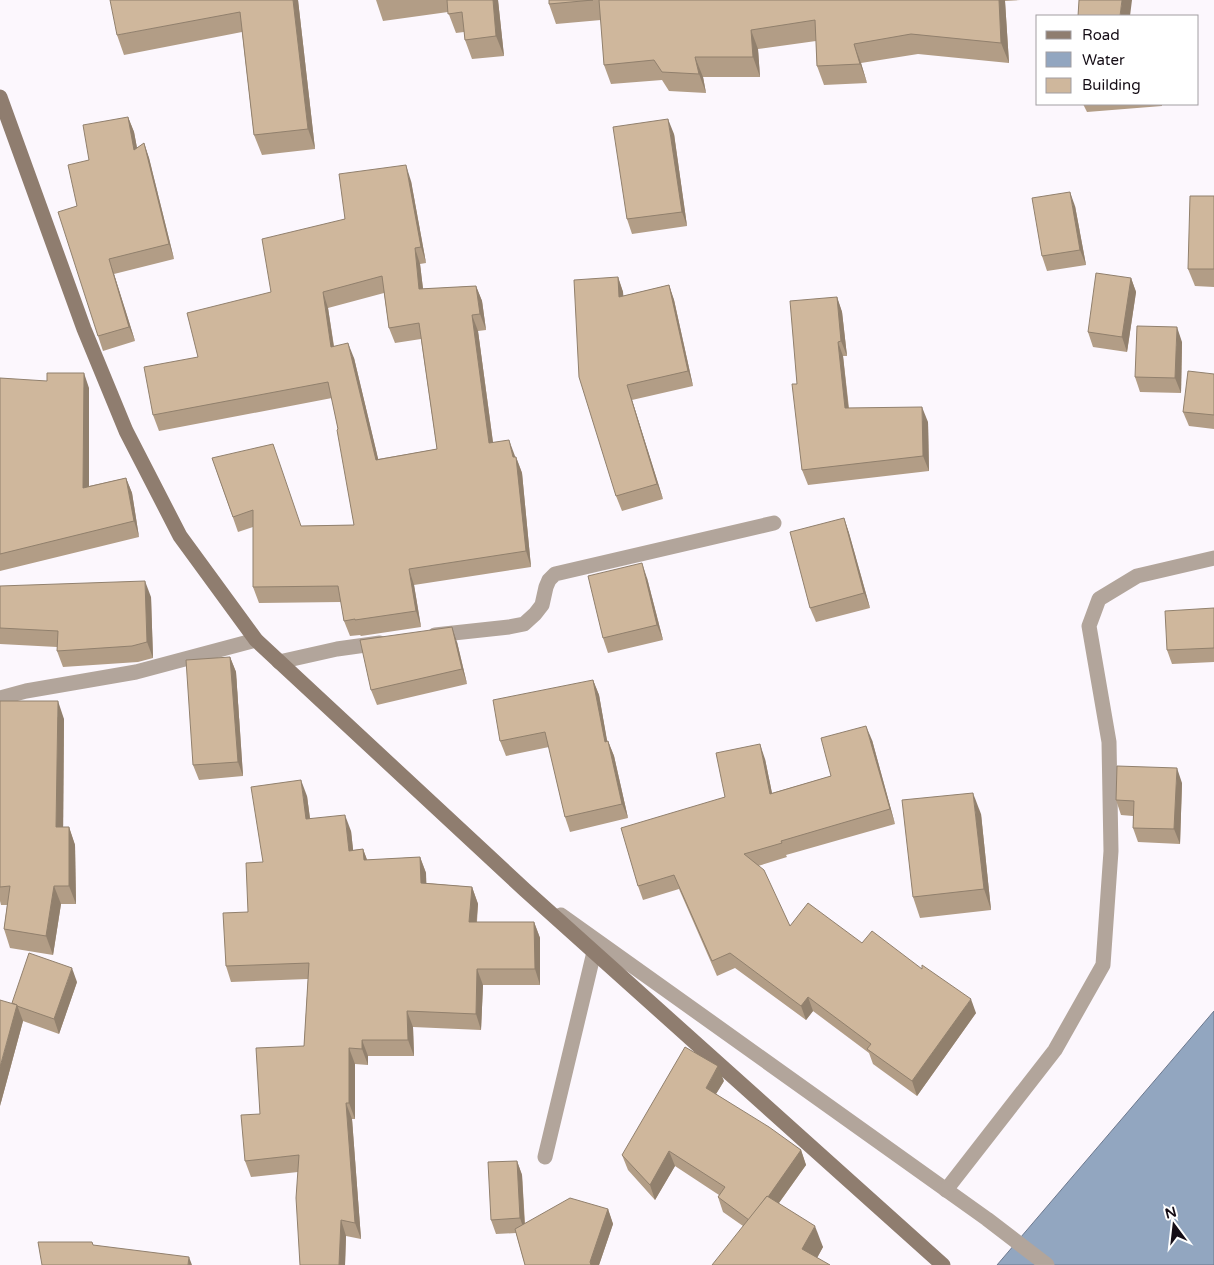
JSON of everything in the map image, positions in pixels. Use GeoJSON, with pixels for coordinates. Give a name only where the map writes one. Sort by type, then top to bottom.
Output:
{"type":"FeatureCollection","features":[{"type":"Feature","properties":{"kind":"main road"},"geometry":{"type":"LineString","coordinates":[[0,97],[84,329],[126,431],[180,536],[256,640],[525,890],[944,1265]]}},
{"type":"Feature","properties":{"kind":"street"},"geometry":{"type":"LineString","coordinates":[[421,637],[510,628],[524,624],[542,605],[546,587],[549,580],[555,574],[774,523]]}},
{"type":"Feature","properties":{"kind":"street"},"geometry":{"type":"LineString","coordinates":[[946,1190],[1055,1050],[1102,965],[1111,852],[1109,742],[1089,626],[1099,599],[1137,576],[1214,558]]}},
{"type":"Feature","properties":{"kind":"street"},"geometry":{"type":"LineString","coordinates":[[0,698],[26,691],[136,672],[256,640]]}},
{"type":"Feature","properties":{"kind":"street"},"geometry":{"type":"LineString","coordinates":[[279,662],[338,649],[393,641]]}},
{"type":"Feature","properties":{"kind":"street"},"geometry":{"type":"LineString","coordinates":[[525,890],[987,1219],[1047,1265]]}},
{"type":"Feature","properties":{"kind":"street"},"geometry":{"type":"LineString","coordinates":[[545,1156],[594,952]]}},
{"type":"Feature","properties":{"kind":"water"},"geometry":{"type":"Polygon","coordinates":[[[1214,1011],[1214,1265],[997,1265],[1214,1011]]]}},
{"type":"Feature","properties":{"kind":"building"},"geometry":{"type":"Polygon","coordinates":[[[110,0],[293,0],[308,129],[254,135],[240,12],[117,35],[110,0]]]}},
{"type":"Feature","properties":{"kind":"building"},"geometry":{"type":"Polygon","coordinates":[[[447,0],[493,0],[496,36],[465,40],[462,12],[448,14],[447,0]]]}},
{"type":"Feature","properties":{"kind":"building"},"geometry":{"type":"Polygon","coordinates":[[[549,0],[593,0],[549,4],[549,0]]]}},
{"type":"Feature","properties":{"kind":"building"},"geometry":{"type":"Polygon","coordinates":[[[599,0],[999,0],[1001,43],[911,34],[854,44],[860,64],[817,66],[815,20],[751,30],[753,57],[695,57],[699,74],[662,72],[654,60],[604,65],[599,0]]]}},
{"type":"Feature","properties":{"kind":"building"},"geometry":{"type":"Polygon","coordinates":[[[1079,0],[1122,0],[1120,15],[1078,15],[1079,0]]]}},
{"type":"Feature","properties":{"kind":"building"},"geometry":{"type":"Polygon","coordinates":[[[128,117],[134,150],[144,143],[169,244],[109,259],[129,327],[98,336],[58,212],[77,206],[68,165],[89,160],[83,125],[128,117]]]}},
{"type":"Feature","properties":{"kind":"building"},"geometry":{"type":"Polygon","coordinates":[[[668,119],[682,212],[627,219],[613,127],[668,119]]]}},
{"type":"Feature","properties":{"kind":"building"},"geometry":{"type":"Polygon","coordinates":[[[406,165],[421,247],[415,248],[419,289],[476,286],[480,314],[472,315],[489,443],[509,440],[513,457],[516,457],[526,551],[409,569],[416,611],[344,621],[338,586],[253,587],[253,510],[233,517],[212,458],[273,444],[301,526],[354,525],[328,382],[153,415],[144,367],[198,357],[187,313],[271,292],[262,239],[345,219],[339,174],[406,165]],[[382,276],[323,292],[331,347],[348,343],[376,460],[437,449],[419,323],[389,328],[382,276]]]}},
{"type":"Feature","properties":{"kind":"building"},"geometry":{"type":"Polygon","coordinates":[[[1070,192],[1080,250],[1042,256],[1032,198],[1070,192]]]}},
{"type":"Feature","properties":{"kind":"building"},"geometry":{"type":"Polygon","coordinates":[[[1190,196],[1214,196],[1214,269],[1188,269],[1190,196]]]}},
{"type":"Feature","properties":{"kind":"building"},"geometry":{"type":"Polygon","coordinates":[[[1096,273],[1131,278],[1122,337],[1088,332],[1096,273]]]}},
{"type":"Feature","properties":{"kind":"building"},"geometry":{"type":"Polygon","coordinates":[[[618,277],[619,297],[669,285],[688,371],[627,385],[657,484],[616,496],[579,377],[574,280],[618,277]]]}},
{"type":"Feature","properties":{"kind":"building"},"geometry":{"type":"Polygon","coordinates":[[[837,297],[841,341],[838,342],[845,408],[922,407],[923,456],[802,470],[792,384],[797,384],[790,301],[837,297]]]}},
{"type":"Feature","properties":{"kind":"building"},"geometry":{"type":"Polygon","coordinates":[[[1137,326],[1177,327],[1175,378],[1135,377],[1137,326]]]}},
{"type":"Feature","properties":{"kind":"building"},"geometry":{"type":"Polygon","coordinates":[[[1188,371],[1214,374],[1214,415],[1183,412],[1188,371]]]}},
{"type":"Feature","properties":{"kind":"building"},"geometry":{"type":"Polygon","coordinates":[[[47,373],[84,373],[83,488],[126,478],[134,521],[0,554],[0,378],[47,381],[47,373]]]}},
{"type":"Feature","properties":{"kind":"building"},"geometry":{"type":"Polygon","coordinates":[[[844,518],[864,593],[810,608],[790,532],[844,518]]]}},
{"type":"Feature","properties":{"kind":"building"},"geometry":{"type":"Polygon","coordinates":[[[642,563],[657,625],[603,638],[588,576],[642,563]]]}},
{"type":"Feature","properties":{"kind":"building"},"geometry":{"type":"Polygon","coordinates":[[[145,581],[147,642],[132,646],[57,651],[58,631],[0,628],[0,586],[145,581]]]}},
{"type":"Feature","properties":{"kind":"building"},"geometry":{"type":"Polygon","coordinates":[[[1214,608],[1214,648],[1167,650],[1165,611],[1214,608]]]}},
{"type":"Feature","properties":{"kind":"building"},"geometry":{"type":"Polygon","coordinates":[[[452,627],[462,669],[371,690],[360,640],[452,627]]]}},
{"type":"Feature","properties":{"kind":"building"},"geometry":{"type":"Polygon","coordinates":[[[230,657],[238,762],[193,765],[186,660],[230,657]]]}},
{"type":"Feature","properties":{"kind":"building"},"geometry":{"type":"Polygon","coordinates":[[[593,680],[605,742],[608,741],[622,804],[565,817],[545,732],[500,741],[493,700],[593,680]]]}},
{"type":"Feature","properties":{"kind":"building"},"geometry":{"type":"Polygon","coordinates":[[[0,701],[58,701],[56,827],[69,827],[69,886],[54,886],[46,936],[4,929],[10,886],[0,887],[0,701]]]}},
{"type":"Feature","properties":{"kind":"building"},"geometry":{"type":"Polygon","coordinates":[[[866,726],[890,809],[781,841],[782,843],[744,854],[764,870],[790,926],[808,903],[862,943],[872,931],[922,969],[922,965],[971,999],[912,1081],[867,1049],[871,1044],[808,997],[801,1006],[730,953],[712,961],[674,875],[638,886],[621,828],[725,797],[716,753],[760,744],[770,794],[831,776],[821,738],[866,726]]]}},
{"type":"Feature","properties":{"kind":"building"},"geometry":{"type":"Polygon","coordinates":[[[1117,766],[1177,768],[1174,829],[1133,828],[1134,801],[1116,800],[1117,766]]]}},
{"type":"Feature","properties":{"kind":"building"},"geometry":{"type":"Polygon","coordinates":[[[301,780],[306,819],[345,815],[349,851],[363,849],[364,860],[420,857],[421,883],[472,887],[469,922],[534,922],[535,969],[477,969],[476,1014],[407,1011],[408,1040],[362,1040],[362,1049],[349,1048],[349,1103],[346,1103],[355,1223],[341,1220],[339,1265],[300,1265],[296,1198],[299,1155],[245,1161],[241,1115],[260,1114],[256,1048],[304,1046],[309,963],[226,966],[223,913],[248,912],[246,863],[263,862],[251,787],[301,780]]]}},
{"type":"Feature","properties":{"kind":"building"},"geometry":{"type":"Polygon","coordinates":[[[973,793],[984,889],[913,897],[902,800],[973,793]]]}},
{"type":"Feature","properties":{"kind":"building"},"geometry":{"type":"Polygon","coordinates":[[[29,953],[72,968],[54,1019],[12,1003],[29,953]]]}},
{"type":"Feature","properties":{"kind":"building"},"geometry":{"type":"Polygon","coordinates":[[[0,1000],[17,1005],[0,1067],[0,1000]]]}},
{"type":"Feature","properties":{"kind":"building"},"geometry":{"type":"Polygon","coordinates":[[[685,1047],[718,1066],[706,1088],[769,1127],[801,1150],[768,1197],[749,1220],[718,1197],[725,1187],[669,1151],[650,1185],[622,1155],[685,1047]]]}},
{"type":"Feature","properties":{"kind":"building"},"geometry":{"type":"Polygon","coordinates":[[[517,1161],[520,1218],[491,1220],[488,1162],[517,1161]]]}},
{"type":"Feature","properties":{"kind":"building"},"geometry":{"type":"Polygon","coordinates":[[[767,1196],[815,1226],[802,1249],[830,1265],[712,1265],[767,1196]]]}},
{"type":"Feature","properties":{"kind":"building"},"geometry":{"type":"Polygon","coordinates":[[[570,1198],[608,1209],[590,1262],[591,1265],[525,1265],[515,1229],[570,1198]]]}},
{"type":"Feature","properties":{"kind":"building"},"geometry":{"type":"Polygon","coordinates":[[[38,1242],[92,1242],[93,1245],[189,1257],[188,1265],[42,1265],[38,1242]]]}}]}
